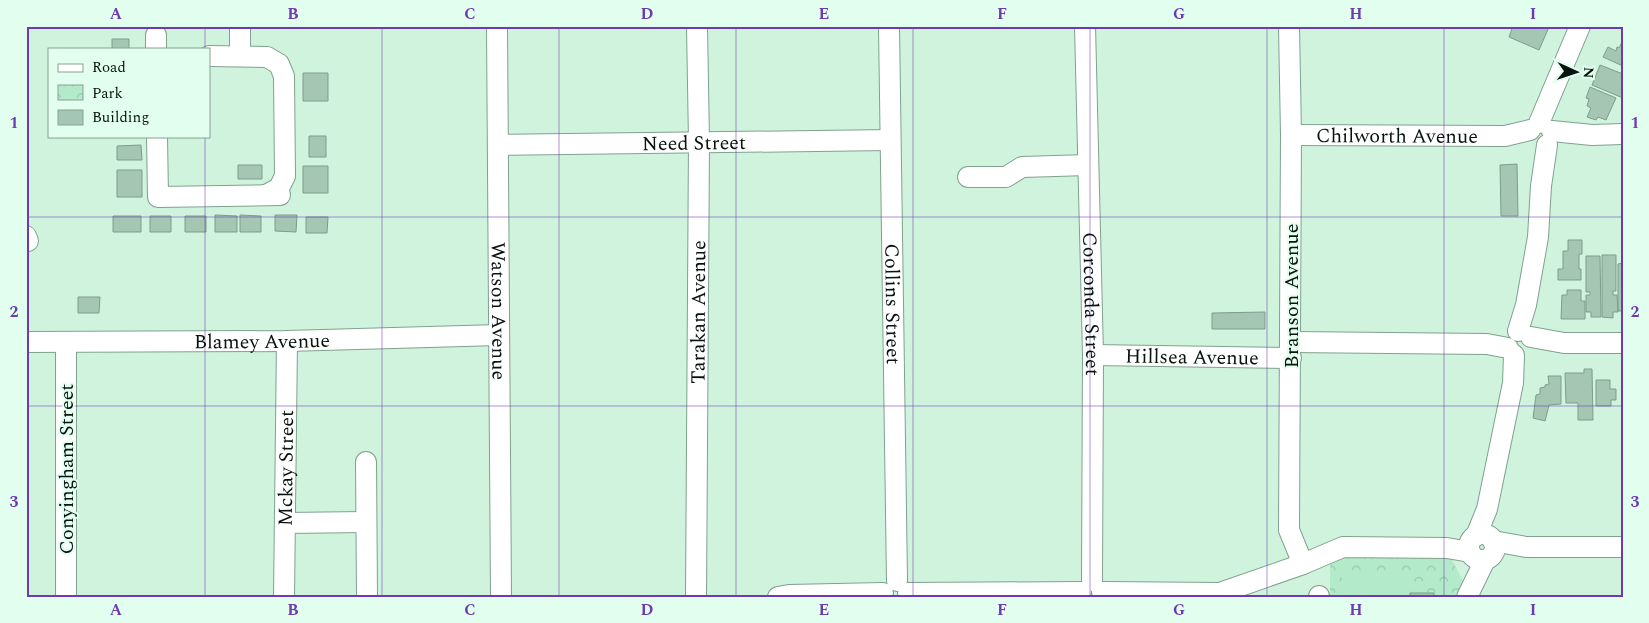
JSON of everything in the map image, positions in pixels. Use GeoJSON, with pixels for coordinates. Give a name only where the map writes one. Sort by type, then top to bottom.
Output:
{"type":"FeatureCollection","features":[{"type":"Feature","properties":{"kind":"street"},"geometry":{"type":"LineString","coordinates":[[240,26],[240,56]]}},
{"type":"Feature","properties":{"kind":"street","name":"Watson Avenue"},"geometry":{"type":"LineString","coordinates":[[497,26],[501,597]]}},
{"type":"Feature","properties":{"kind":"street","name":"Tarakan Avenue"},"geometry":{"type":"LineString","coordinates":[[696,597],[699,142],[697,26]]}},
{"type":"Feature","properties":{"kind":"street","name":"Collins Street"},"geometry":{"type":"LineString","coordinates":[[889,26],[896,592]]}},
{"type":"Feature","properties":{"kind":"street","name":"Corconda Street"},"geometry":{"type":"LineString","coordinates":[[1085,26],[1093,355],[1092,592]]}},
{"type":"Feature","properties":{"kind":"street","name":"Branson Avenue"},"geometry":{"type":"LineString","coordinates":[[1289,26],[1291,135],[1290,530],[1303,564]]}},
{"type":"Feature","properties":{"kind":"street"},"geometry":{"type":"LineString","coordinates":[[1469,592],[1481,548],[1487,509],[1513,383],[1538,237],[1542,136],[1551,93],[1580,26]]}},
{"type":"Feature","properties":{"kind":"street"},"geometry":{"type":"LineString","coordinates":[[157,138],[158,197],[274,195],[279,188],[285,176],[284,76],[279,64],[267,57],[210,56]]}},
{"type":"Feature","properties":{"kind":"street","name":"Chilworth Avenue"},"geometry":{"type":"LineString","coordinates":[[1291,135],[1542,136],[1623,134]]}},
{"type":"Feature","properties":{"kind":"street","name":"Need Street"},"geometry":{"type":"LineString","coordinates":[[498,145],[890,140]]}},
{"type":"Feature","properties":{"kind":"street"},"geometry":{"type":"LineString","coordinates":[[968,177],[1006,177],[1022,167],[1088,165]]}},
{"type":"Feature","properties":{"kind":"street","name":"Blamey Avenue"},"geometry":{"type":"LineString","coordinates":[[26,342],[287,341],[499,335]]}},
{"type":"Feature","properties":{"kind":"street","name":"Mckay Street"},"geometry":{"type":"LineString","coordinates":[[284,597],[287,341]]}},
{"type":"Feature","properties":{"kind":"street","name":"Conyingham Street"},"geometry":{"type":"LineString","coordinates":[[66,342],[66,597]]}},
{"type":"Feature","properties":{"kind":"street","name":"Hillsea Avenue"},"geometry":{"type":"LineString","coordinates":[[1093,355],[1487,344],[1623,343]]}},
{"type":"Feature","properties":{"kind":"street"},"geometry":{"type":"LineString","coordinates":[[366,462],[367,597]]}},
{"type":"Feature","properties":{"kind":"street"},"geometry":{"type":"LineString","coordinates":[[285,523],[366,522]]}},
{"type":"Feature","properties":{"kind":"street"},"geometry":{"type":"LineString","coordinates":[[778,597],[789,595],[896,592],[1220,593],[1303,564],[1343,547],[1623,547]]}},
{"type":"Feature","properties":{"kind":"green space"},"geometry":{"type":"Polygon","coordinates":[[[1450,556],[1464,583],[1460,597],[1330,597],[1330,561],[1346,557],[1450,556]]]}},
{"type":"Feature","properties":{"kind":"green space"},"geometry":{"type":"Polygon","coordinates":[[[1342,572],[1410,574],[1410,597],[1341,597],[1342,572]]]}},
{"type":"Feature","properties":{"kind":"building"},"geometry":{"type":"Polygon","coordinates":[[[1513,26],[1549,27],[1539,50],[1509,37],[1513,26]]]}},
{"type":"Feature","properties":{"kind":"building"},"geometry":{"type":"Polygon","coordinates":[[[112,39],[129,39],[129,48],[112,48],[112,39]]]}},
{"type":"Feature","properties":{"kind":"building"},"geometry":{"type":"Polygon","coordinates":[[[1622,42],[1623,66],[1603,57],[1608,47],[1616,51],[1622,42]]]}},
{"type":"Feature","properties":{"kind":"building"},"geometry":{"type":"Polygon","coordinates":[[[1600,65],[1623,74],[1623,98],[1592,85],[1600,65]]]}},
{"type":"Feature","properties":{"kind":"building"},"geometry":{"type":"Polygon","coordinates":[[[303,73],[328,73],[328,101],[303,101],[303,73]]]}},
{"type":"Feature","properties":{"kind":"building"},"geometry":{"type":"Polygon","coordinates":[[[1590,87],[1616,98],[1606,120],[1598,117],[1596,120],[1587,117],[1591,108],[1587,106],[1589,99],[1586,98],[1590,87]]]}},
{"type":"Feature","properties":{"kind":"building"},"geometry":{"type":"Polygon","coordinates":[[[309,136],[326,136],[326,157],[309,157],[309,136]]]}},
{"type":"Feature","properties":{"kind":"building"},"geometry":{"type":"Polygon","coordinates":[[[141,145],[142,160],[117,160],[117,146],[141,145]]]}},
{"type":"Feature","properties":{"kind":"building"},"geometry":{"type":"Polygon","coordinates":[[[1517,164],[1518,216],[1501,216],[1500,165],[1517,164]]]}},
{"type":"Feature","properties":{"kind":"building"},"geometry":{"type":"Polygon","coordinates":[[[238,165],[262,165],[262,179],[238,179],[238,165]]]}},
{"type":"Feature","properties":{"kind":"building"},"geometry":{"type":"Polygon","coordinates":[[[303,166],[328,166],[328,193],[303,193],[303,166]]]}},
{"type":"Feature","properties":{"kind":"building"},"geometry":{"type":"Polygon","coordinates":[[[117,170],[142,170],[142,197],[117,197],[117,170]]]}},
{"type":"Feature","properties":{"kind":"building"},"geometry":{"type":"Polygon","coordinates":[[[215,215],[237,216],[237,232],[215,232],[215,215]]]}},
{"type":"Feature","properties":{"kind":"building"},"geometry":{"type":"Polygon","coordinates":[[[240,215],[261,216],[261,232],[240,232],[240,215]]]}},
{"type":"Feature","properties":{"kind":"building"},"geometry":{"type":"Polygon","coordinates":[[[275,215],[297,215],[296,232],[275,231],[275,215]]]}},
{"type":"Feature","properties":{"kind":"building"},"geometry":{"type":"Polygon","coordinates":[[[113,216],[141,216],[141,232],[113,232],[113,216]]]}},
{"type":"Feature","properties":{"kind":"building"},"geometry":{"type":"Polygon","coordinates":[[[150,216],[171,216],[171,232],[150,232],[150,216]]]}},
{"type":"Feature","properties":{"kind":"building"},"geometry":{"type":"Polygon","coordinates":[[[185,216],[206,216],[206,232],[185,232],[185,216]]]}},
{"type":"Feature","properties":{"kind":"building"},"geometry":{"type":"Polygon","coordinates":[[[306,217],[328,217],[327,233],[306,233],[306,217]]]}},
{"type":"Feature","properties":{"kind":"building"},"geometry":{"type":"Polygon","coordinates":[[[1568,240],[1582,240],[1582,254],[1579,254],[1581,280],[1558,280],[1558,269],[1563,269],[1563,251],[1568,251],[1568,240]]]}},
{"type":"Feature","properties":{"kind":"building"},"geometry":{"type":"Polygon","coordinates":[[[1602,255],[1616,255],[1616,291],[1613,291],[1613,295],[1617,295],[1618,312],[1613,312],[1613,318],[1602,317],[1602,255]]]}},
{"type":"Feature","properties":{"kind":"building"},"geometry":{"type":"Polygon","coordinates":[[[1586,256],[1600,256],[1601,317],[1591,317],[1591,312],[1586,312],[1586,295],[1590,295],[1590,292],[1586,292],[1586,256]]]}},
{"type":"Feature","properties":{"kind":"building"},"geometry":{"type":"Polygon","coordinates":[[[1623,263],[1623,311],[1618,311],[1618,264],[1623,263]]]}},
{"type":"Feature","properties":{"kind":"building"},"geometry":{"type":"Polygon","coordinates":[[[1567,290],[1581,290],[1581,301],[1585,301],[1585,319],[1561,319],[1562,295],[1567,295],[1567,290]]]}},
{"type":"Feature","properties":{"kind":"building"},"geometry":{"type":"Polygon","coordinates":[[[78,297],[100,297],[99,313],[78,313],[78,297]]]}},
{"type":"Feature","properties":{"kind":"building"},"geometry":{"type":"Polygon","coordinates":[[[1265,312],[1265,329],[1212,329],[1212,313],[1265,312]]]}},
{"type":"Feature","properties":{"kind":"building"},"geometry":{"type":"Polygon","coordinates":[[[1584,369],[1592,369],[1593,420],[1578,420],[1578,403],[1566,403],[1565,373],[1584,373],[1584,369]]]}},
{"type":"Feature","properties":{"kind":"building"},"geometry":{"type":"Polygon","coordinates":[[[1548,376],[1561,376],[1561,404],[1549,405],[1545,421],[1533,418],[1536,395],[1540,394],[1540,388],[1549,384],[1548,376]]]}},
{"type":"Feature","properties":{"kind":"building"},"geometry":{"type":"Polygon","coordinates":[[[1596,380],[1610,380],[1610,389],[1616,389],[1616,400],[1611,400],[1611,406],[1596,406],[1596,380]]]}},
{"type":"Feature","properties":{"kind":"building"},"geometry":{"type":"Polygon","coordinates":[[[1410,593],[1434,593],[1434,597],[1410,597],[1410,593]]]}}]}
